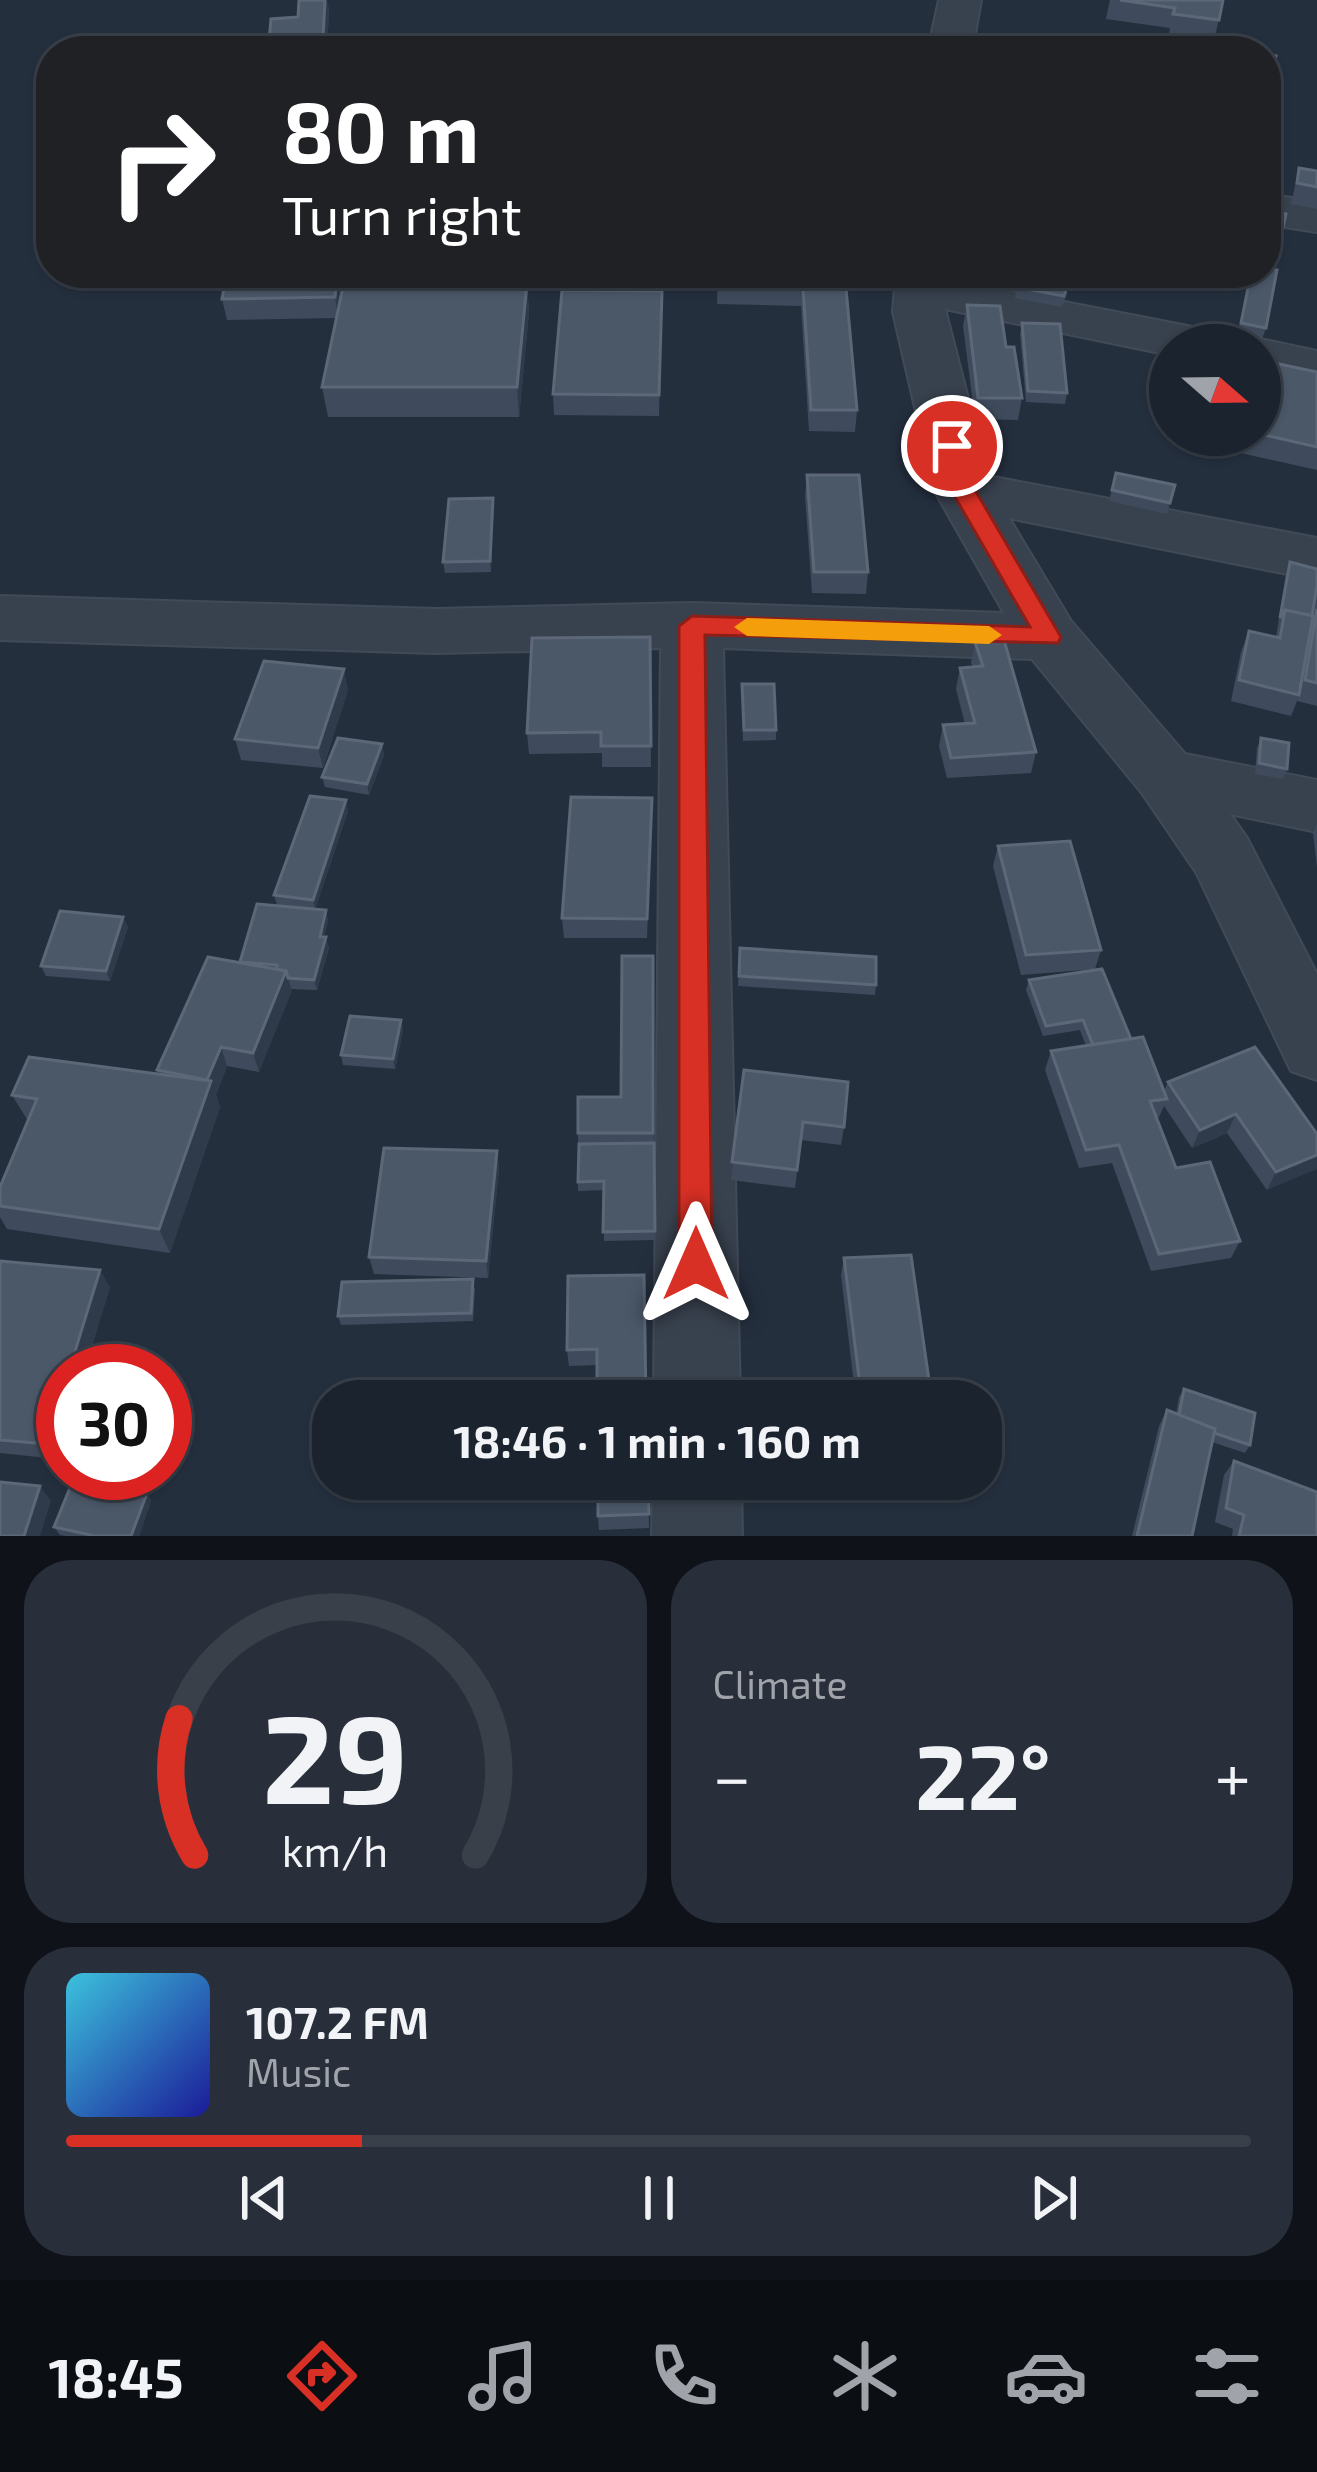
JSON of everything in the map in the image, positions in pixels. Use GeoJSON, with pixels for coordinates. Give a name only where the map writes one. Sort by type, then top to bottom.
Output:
{"type":"FeatureCollection","features":[{"type":"Feature","properties":{"kind":"street"},"geometry":{"type":"LineString","coordinates":[[952,36],[958,3]]}},
{"type":"Feature","properties":{"kind":"street"},"geometry":{"type":"LineString","coordinates":[[1281,211],[1317,217]]}},
{"type":"Feature","properties":{"kind":"street"},"geometry":{"type":"LineString","coordinates":[[921,288],[919,312],[963,490],[1048,637],[1165,775],[1223,857],[1317,1048]]}},
{"type":"Feature","properties":{"kind":"street"},"geometry":{"type":"LineString","coordinates":[[952,288],[1149,333]]}},
{"type":"Feature","properties":{"kind":"street"},"geometry":{"type":"LineString","coordinates":[[1281,360],[1317,368]]}},
{"type":"Feature","properties":{"kind":"street"},"geometry":{"type":"LineString","coordinates":[[963,490],[1317,559]]}},
{"type":"Feature","properties":{"kind":"street"},"geometry":{"type":"LineString","coordinates":[[7,634],[692,626],[1048,637]]}},
{"type":"Feature","properties":{"kind":"street"},"geometry":{"type":"LineString","coordinates":[[692,626],[697,1380]]}},
{"type":"Feature","properties":{"kind":"street"},"geometry":{"type":"LineString","coordinates":[[1165,775],[1317,806]]}},
{"type":"Feature","properties":{"kind":"street"},"geometry":{"type":"LineString","coordinates":[[697,1500],[698,1536]]}},
{"type":"Feature","properties":{"kind":"building"},"geometry":{"type":"Polygon","coordinates":[[[299,0],[325,0],[323,36],[269,36],[271,19],[298,17],[299,0]]]}},
{"type":"Feature","properties":{"kind":"building"},"geometry":{"type":"Polygon","coordinates":[[[1120,0],[1223,0],[1219,20],[1120,0]]]}},
{"type":"Feature","properties":{"kind":"building"},"geometry":{"type":"Polygon","coordinates":[[[1299,168],[1317,171],[1317,187],[1297,183],[1299,168]]]}},
{"type":"Feature","properties":{"kind":"building"},"geometry":{"type":"Polygon","coordinates":[[[224,288],[336,288],[335,297],[222,299],[224,288]]]}},
{"type":"Feature","properties":{"kind":"building"},"geometry":{"type":"Polygon","coordinates":[[[343,288],[527,288],[517,387],[322,387],[343,288]]]}},
{"type":"Feature","properties":{"kind":"building"},"geometry":{"type":"Polygon","coordinates":[[[803,288],[846,288],[857,410],[811,410],[803,288]]]}},
{"type":"Feature","properties":{"kind":"building"},"geometry":{"type":"Polygon","coordinates":[[[1021,288],[1067,288],[1064,296],[1021,288]]]}},
{"type":"Feature","properties":{"kind":"building"},"geometry":{"type":"Polygon","coordinates":[[[1248,288],[1274,288],[1267,324],[1241,323],[1248,288]]]}},
{"type":"Feature","properties":{"kind":"building"},"geometry":{"type":"Polygon","coordinates":[[[562,290],[662,291],[659,395],[553,394],[562,290]]]}},
{"type":"Feature","properties":{"kind":"building"},"geometry":{"type":"Polygon","coordinates":[[[967,305],[1000,306],[1006,347],[1014,347],[1022,398],[978,398],[967,305]]]}},
{"type":"Feature","properties":{"kind":"building"},"geometry":{"type":"Polygon","coordinates":[[[1022,323],[1060,324],[1067,393],[1028,391],[1022,323]]]}},
{"type":"Feature","properties":{"kind":"building"},"geometry":{"type":"Polygon","coordinates":[[[1281,364],[1317,372],[1317,447],[1281,439],[1281,364]]]}},
{"type":"Feature","properties":{"kind":"building"},"geometry":{"type":"Polygon","coordinates":[[[1116,473],[1175,485],[1170,503],[1112,490],[1116,473]]]}},
{"type":"Feature","properties":{"kind":"building"},"geometry":{"type":"Polygon","coordinates":[[[807,475],[859,475],[868,572],[814,572],[807,475]]]}},
{"type":"Feature","properties":{"kind":"building"},"geometry":{"type":"Polygon","coordinates":[[[493,498],[490,561],[443,562],[449,499],[493,498]]]}},
{"type":"Feature","properties":{"kind":"building"},"geometry":{"type":"Polygon","coordinates":[[[1290,562],[1317,569],[1312,616],[1285,610],[1280,618],[1290,562]]]}},
{"type":"Feature","properties":{"kind":"building"},"geometry":{"type":"Polygon","coordinates":[[[1317,609],[1317,683],[1305,680],[1317,609]]]}},
{"type":"Feature","properties":{"kind":"building"},"geometry":{"type":"Polygon","coordinates":[[[1285,610],[1313,616],[1299,695],[1239,680],[1249,631],[1280,638],[1285,610]]]}},
{"type":"Feature","properties":{"kind":"building"},"geometry":{"type":"Polygon","coordinates":[[[650,637],[651,746],[601,746],[601,732],[527,733],[532,638],[650,637]]]}},
{"type":"Feature","properties":{"kind":"building"},"geometry":{"type":"Polygon","coordinates":[[[1004,640],[1036,752],[951,758],[943,725],[975,723],[960,668],[983,666],[975,642],[1004,640]]]}},
{"type":"Feature","properties":{"kind":"building"},"geometry":{"type":"Polygon","coordinates":[[[264,661],[344,669],[318,748],[235,739],[264,661]]]}},
{"type":"Feature","properties":{"kind":"building"},"geometry":{"type":"Polygon","coordinates":[[[742,684],[774,684],[776,730],[744,730],[742,684]]]}},
{"type":"Feature","properties":{"kind":"building"},"geometry":{"type":"Polygon","coordinates":[[[338,738],[382,744],[367,784],[322,777],[338,738]]]}},
{"type":"Feature","properties":{"kind":"building"},"geometry":{"type":"Polygon","coordinates":[[[1261,738],[1289,743],[1287,769],[1259,763],[1261,738]]]}},
{"type":"Feature","properties":{"kind":"building"},"geometry":{"type":"Polygon","coordinates":[[[310,796],[346,800],[313,900],[274,895],[310,796]]]}},
{"type":"Feature","properties":{"kind":"building"},"geometry":{"type":"Polygon","coordinates":[[[571,797],[652,798],[647,919],[562,918],[571,797]]]}},
{"type":"Feature","properties":{"kind":"building"},"geometry":{"type":"Polygon","coordinates":[[[1070,841],[1101,950],[1026,955],[998,846],[1070,841]]]}},
{"type":"Feature","properties":{"kind":"building"},"geometry":{"type":"Polygon","coordinates":[[[257,904],[326,910],[320,937],[326,937],[314,980],[288,978],[277,965],[240,962],[257,904]]]}},
{"type":"Feature","properties":{"kind":"building"},"geometry":{"type":"Polygon","coordinates":[[[60,911],[123,917],[106,971],[41,966],[60,911]]]}},
{"type":"Feature","properties":{"kind":"building"},"geometry":{"type":"Polygon","coordinates":[[[740,948],[876,957],[876,985],[739,976],[740,948]]]}},
{"type":"Feature","properties":{"kind":"building"},"geometry":{"type":"Polygon","coordinates":[[[622,956],[653,956],[653,1133],[578,1133],[578,1097],[621,1097],[622,956]]]}},
{"type":"Feature","properties":{"kind":"building"},"geometry":{"type":"Polygon","coordinates":[[[208,957],[286,971],[253,1053],[221,1047],[207,1080],[157,1070],[208,957]]]}},
{"type":"Feature","properties":{"kind":"building"},"geometry":{"type":"Polygon","coordinates":[[[1102,969],[1131,1039],[1093,1045],[1083,1020],[1046,1026],[1029,980],[1102,969]]]}},
{"type":"Feature","properties":{"kind":"building"},"geometry":{"type":"Polygon","coordinates":[[[350,1016],[401,1020],[393,1059],[341,1055],[350,1016]]]}},
{"type":"Feature","properties":{"kind":"building"},"geometry":{"type":"Polygon","coordinates":[[[1143,1037],[1167,1099],[1150,1101],[1176,1168],[1210,1162],[1240,1241],[1159,1254],[1119,1145],[1086,1150],[1051,1051],[1143,1037]]]}},
{"type":"Feature","properties":{"kind":"building"},"geometry":{"type":"Polygon","coordinates":[[[1255,1047],[1317,1134],[1317,1155],[1276,1172],[1236,1114],[1200,1130],[1168,1082],[1255,1047]]]}},
{"type":"Feature","properties":{"kind":"building"},"geometry":{"type":"Polygon","coordinates":[[[29,1057],[211,1081],[159,1229],[0,1206],[0,1187],[37,1099],[12,1095],[29,1057]]]}},
{"type":"Feature","properties":{"kind":"building"},"geometry":{"type":"Polygon","coordinates":[[[744,1070],[848,1082],[844,1127],[803,1122],[797,1170],[732,1162],[744,1070]]]}},
{"type":"Feature","properties":{"kind":"building"},"geometry":{"type":"Polygon","coordinates":[[[654,1143],[655,1231],[603,1232],[604,1181],[578,1182],[579,1144],[654,1143]]]}},
{"type":"Feature","properties":{"kind":"building"},"geometry":{"type":"Polygon","coordinates":[[[384,1148],[497,1151],[486,1261],[369,1257],[384,1148]]]}},
{"type":"Feature","properties":{"kind":"building"},"geometry":{"type":"Polygon","coordinates":[[[911,1255],[929,1380],[859,1380],[844,1258],[911,1255]]]}},
{"type":"Feature","properties":{"kind":"building"},"geometry":{"type":"Polygon","coordinates":[[[0,1261],[100,1270],[77,1344],[36,1344],[36,1443],[0,1440],[0,1261]]]}},
{"type":"Feature","properties":{"kind":"building"},"geometry":{"type":"Polygon","coordinates":[[[644,1275],[646,1380],[597,1380],[597,1349],[567,1350],[568,1276],[644,1275]]]}},
{"type":"Feature","properties":{"kind":"building"},"geometry":{"type":"Polygon","coordinates":[[[473,1279],[471,1313],[338,1316],[342,1282],[473,1279]]]}},
{"type":"Feature","properties":{"kind":"building"},"geometry":{"type":"Polygon","coordinates":[[[1184,1389],[1255,1413],[1250,1445],[1179,1415],[1184,1389]]]}},
{"type":"Feature","properties":{"kind":"building"},"geometry":{"type":"Polygon","coordinates":[[[1167,1410],[1215,1429],[1192,1536],[1137,1536],[1167,1410]]]}},
{"type":"Feature","properties":{"kind":"building"},"geometry":{"type":"Polygon","coordinates":[[[1234,1461],[1317,1492],[1317,1536],[1239,1536],[1244,1515],[1226,1508],[1234,1461]]]}},
{"type":"Feature","properties":{"kind":"building"},"geometry":{"type":"Polygon","coordinates":[[[0,1482],[36,1486],[24,1536],[0,1536],[0,1482]]]}},
{"type":"Feature","properties":{"kind":"building"},"geometry":{"type":"Polygon","coordinates":[[[65,1500],[144,1500],[131,1536],[95,1536],[54,1527],[65,1500]]]}},
{"type":"Feature","properties":{"kind":"building"},"geometry":{"type":"Polygon","coordinates":[[[598,1500],[649,1500],[649,1514],[598,1516],[598,1500]]]}},
{"type":"Feature","properties":{"kind":"slow traffic"},"geometry":{"type":"LineString","coordinates":[[747,627],[989,635]]}},
{"type":"Feature","properties":{"kind":"route"},"geometry":{"type":"LineString","coordinates":[[696,1264],[692,626],[1048,637],[963,490],[952,446]]}}]}
